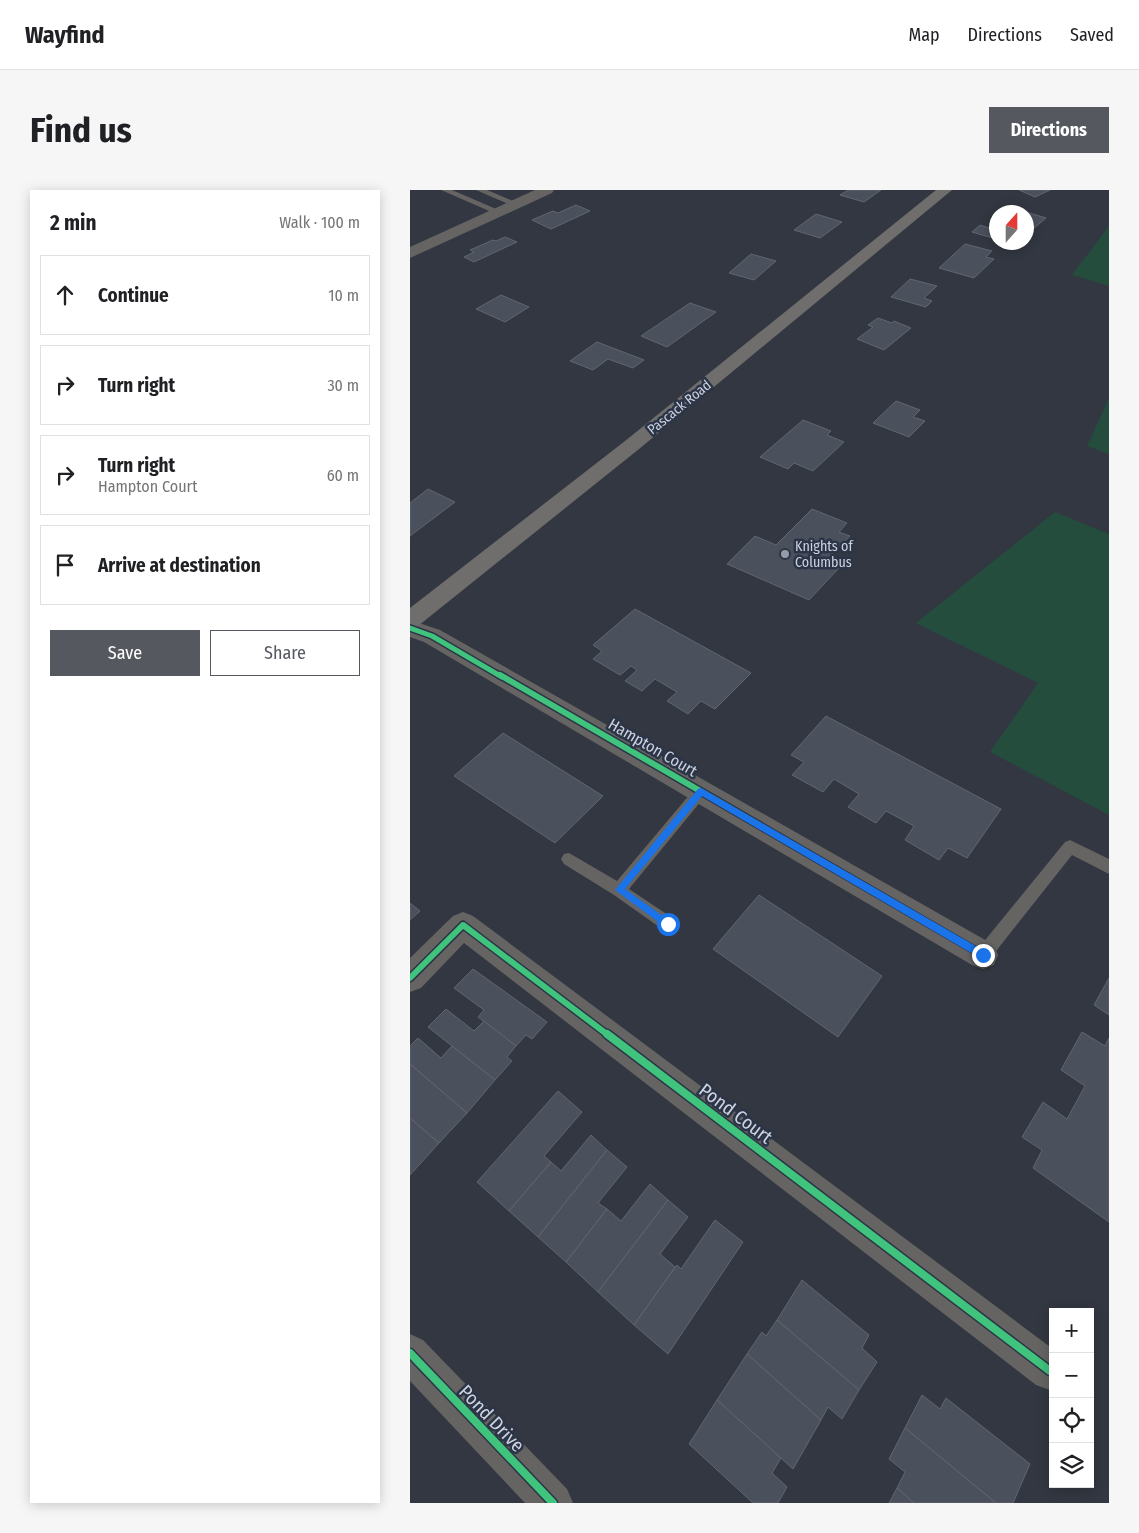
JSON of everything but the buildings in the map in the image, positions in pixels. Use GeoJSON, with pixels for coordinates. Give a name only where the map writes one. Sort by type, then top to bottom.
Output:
{"type":"FeatureCollection","features":[{"type":"Feature","properties":{"kind":"main road","name":"Pascack Road"},"geometry":{"type":"LineString","coordinates":[[410,620],[632,445],[944,190]]}},
{"type":"Feature","properties":{"kind":"street"},"geometry":{"type":"LineString","coordinates":[[410,253],[547,190]]}},
{"type":"Feature","properties":{"kind":"street","name":"Hampton Court"},"geometry":{"type":"LineString","coordinates":[[410,628],[432,636],[983,955]]}},
{"type":"Feature","properties":{"kind":"street","name":"Pond Court"},"geometry":{"type":"LineString","coordinates":[[410,978],[464,925],[1049,1370]]}},
{"type":"Feature","properties":{"kind":"street","name":"Pond Drive"},"geometry":{"type":"LineString","coordinates":[[410,1353],[553,1503]]}},
{"type":"Feature","properties":{"kind":"lane"},"geometry":{"type":"LineString","coordinates":[[480,190],[516,204]]}},
{"type":"Feature","properties":{"kind":"lane"},"geometry":{"type":"LineString","coordinates":[[453,191],[499,212]]}},
{"type":"Feature","properties":{"kind":"lane"},"geometry":{"type":"LineString","coordinates":[[619,890],[701,791]]}},
{"type":"Feature","properties":{"kind":"lane"},"geometry":{"type":"LineString","coordinates":[[983,955],[1070,846],[1109,867]]}},
{"type":"Feature","properties":{"kind":"lane"},"geometry":{"type":"LineString","coordinates":[[569,859],[619,890],[668,924]]}},
{"type":"Feature","properties":{"kind":"green space"},"geometry":{"type":"Polygon","coordinates":[[[1109,226],[1109,286],[1072,275],[1109,226]]]}},
{"type":"Feature","properties":{"kind":"green space"},"geometry":{"type":"Polygon","coordinates":[[[1109,398],[1109,454],[1087,446],[1109,398]]]}},
{"type":"Feature","properties":{"kind":"green space"},"geometry":{"type":"Polygon","coordinates":[[[1055,512],[1109,534],[1109,815],[990,752],[1038,683],[916,623],[1055,512]]]}},
{"type":"Feature","properties":{"kind":"cycle path"},"geometry":{"type":"LineString","coordinates":[[410,628],[432,636],[983,955]]}},
{"type":"Feature","properties":{"kind":"cycle path"},"geometry":{"type":"LineString","coordinates":[[410,978],[463,925],[1049,1370]]}},
{"type":"Feature","properties":{"kind":"cycle path"},"geometry":{"type":"LineString","coordinates":[[410,1353],[553,1503]]}},
{"type":"Feature","properties":{"kind":"place","name":"Knights of Columbus"},"geometry":{"type":"Point","coordinates":[785,554]}},
{"type":"Feature","properties":{"kind":"route"},"geometry":{"type":"LineString","coordinates":[[668,924],[619,890],[701,791],[983,955]]}}]}
